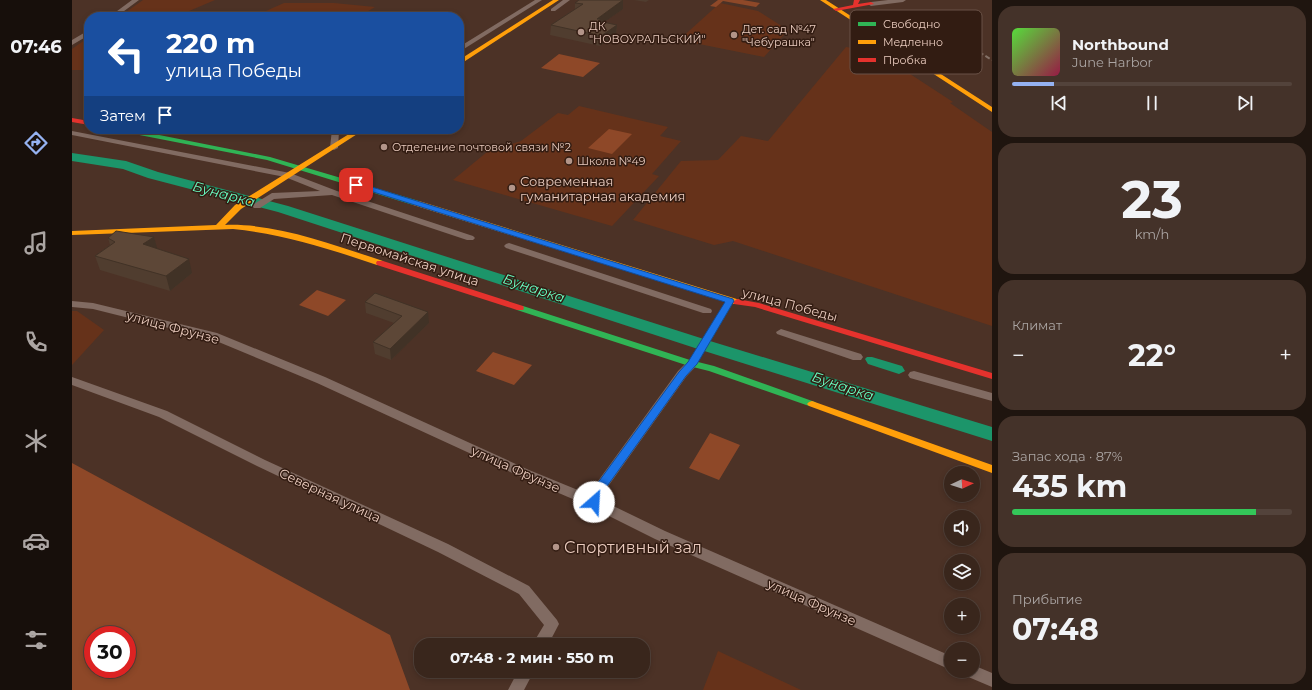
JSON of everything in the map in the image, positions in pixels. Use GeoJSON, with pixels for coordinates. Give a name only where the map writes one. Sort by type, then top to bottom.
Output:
{"type":"FeatureCollection","features":[{"type":"Feature","properties":{"kind":"main road"},"geometry":{"type":"LineString","coordinates":[[464,60],[556,0]]}},
{"type":"Feature","properties":{"kind":"main road"},"geometry":{"type":"LineString","coordinates":[[823,0],[850,18]]}},
{"type":"Feature","properties":{"kind":"main road"},"geometry":{"type":"LineString","coordinates":[[836,9],[857,2],[871,4]]}},
{"type":"Feature","properties":{"kind":"main road"},"geometry":{"type":"LineString","coordinates":[[936,74],[992,110]]}},
{"type":"Feature","properties":{"kind":"main road"},"geometry":{"type":"LineString","coordinates":[[72,120],[84,122]]}},
{"type":"Feature","properties":{"kind":"main road","name":"улица Победы"},"geometry":{"type":"LineString","coordinates":[[144,134],[261,157],[321,173],[730,301],[756,305],[992,376]]}},
{"type":"Feature","properties":{"kind":"main road"},"geometry":{"type":"LineString","coordinates":[[72,233],[219,227],[238,207],[260,199],[284,174],[299,168],[355,134]]}},
{"type":"Feature","properties":{"kind":"main road","name":"Первомайская улица"},"geometry":{"type":"LineString","coordinates":[[219,227],[249,228],[312,241],[692,364],[711,368],[992,469]]}},
{"type":"Feature","properties":{"kind":"main road"},"geometry":{"type":"LineString","coordinates":[[692,364],[730,301]]}},
{"type":"Feature","properties":{"kind":"street"},"geometry":{"type":"LineString","coordinates":[[119,12],[136,0]]}},
{"type":"Feature","properties":{"kind":"street"},"geometry":{"type":"LineString","coordinates":[[464,47],[539,0]]}},
{"type":"Feature","properties":{"kind":"street"},"geometry":{"type":"LineString","coordinates":[[553,10],[567,0]]}},
{"type":"Feature","properties":{"kind":"street"},"geometry":{"type":"LineString","coordinates":[[871,4],[903,0]]}},
{"type":"Feature","properties":{"kind":"street"},"geometry":{"type":"LineString","coordinates":[[72,43],[84,35]]}},
{"type":"Feature","properties":{"kind":"street"},"geometry":{"type":"LineString","coordinates":[[72,133],[284,174],[334,193],[470,238]]}},
{"type":"Feature","properties":{"kind":"street"},"geometry":{"type":"LineString","coordinates":[[334,148],[335,134]]}},
{"type":"Feature","properties":{"kind":"street"},"geometry":{"type":"LineString","coordinates":[[260,199],[277,195],[334,193]]}},
{"type":"Feature","properties":{"kind":"street"},"geometry":{"type":"LineString","coordinates":[[509,246],[707,311]]}},
{"type":"Feature","properties":{"kind":"street","name":"улица Фрунзе"},"geometry":{"type":"LineString","coordinates":[[72,304],[93,306],[213,335],[321,380],[524,473],[594,502],[660,535],[944,659]]}},
{"type":"Feature","properties":{"kind":"street"},"geometry":{"type":"LineString","coordinates":[[781,332],[857,357]]}},
{"type":"Feature","properties":{"kind":"street"},"geometry":{"type":"LineString","coordinates":[[594,502],[598,491],[682,374],[692,364]]}},
{"type":"Feature","properties":{"kind":"street"},"geometry":{"type":"LineString","coordinates":[[914,374],[992,397]]}},
{"type":"Feature","properties":{"kind":"street","name":"Северная улица"},"geometry":{"type":"LineString","coordinates":[[72,381],[163,414],[261,463],[443,548],[524,590],[552,624],[544,638]]}},
{"type":"Feature","properties":{"kind":"street"},"geometry":{"type":"LineString","coordinates":[[980,675],[992,680]]}},
{"type":"Feature","properties":{"kind":"street"},"geometry":{"type":"LineString","coordinates":[[516,690],[522,678]]}},
{"type":"Feature","properties":{"kind":"shaded area"},"geometry":{"type":"Polygon","coordinates":[[[143,0],[215,0],[187,12],[126,12],[143,0]]]}},
{"type":"Feature","properties":{"kind":"shaded area"},"geometry":{"type":"Polygon","coordinates":[[[718,0],[743,0],[760,3],[756,7],[723,1],[716,7],[710,6],[718,0]]]}},
{"type":"Feature","properties":{"kind":"shaded area"},"geometry":{"type":"Polygon","coordinates":[[[284,3],[334,3],[375,7],[366,12],[263,12],[284,3]]]}},
{"type":"Feature","properties":{"kind":"shaded area","name":"Дет. сад №47 \"Чебурашка\""},"geometry":{"type":"Polygon","coordinates":[[[720,3],[758,11],[788,30],[764,57],[679,40],[720,3]]]}},
{"type":"Feature","properties":{"kind":"shaded area"},"geometry":{"type":"Polygon","coordinates":[[[84,41],[84,70],[72,70],[72,49],[84,41]]]}},
{"type":"Feature","properties":{"kind":"shaded area"},"geometry":{"type":"Polygon","coordinates":[[[846,47],[850,48],[850,74],[910,74],[953,102],[950,103],[992,132],[992,326],[733,241],[714,245],[633,220],[681,161],[718,160],[741,136],[768,141],[846,47]]]}},
{"type":"Feature","properties":{"kind":"shaded area"},"geometry":{"type":"Polygon","coordinates":[[[559,54],[600,63],[583,77],[541,68],[559,54]]]}},
{"type":"Feature","properties":{"kind":"shaded area","name":"Школа №49"},"geometry":{"type":"Polygon","coordinates":[[[579,106],[668,127],[660,136],[681,141],[652,174],[659,176],[612,226],[453,180],[487,152],[521,141],[558,113],[568,115],[579,106]]]}},
{"type":"Feature","properties":{"kind":"shaded area"},"geometry":{"type":"Polygon","coordinates":[[[609,129],[632,134],[612,154],[588,148],[609,129]]]}},
{"type":"Feature","properties":{"kind":"shaded area"},"geometry":{"type":"Polygon","coordinates":[[[317,290],[346,300],[328,316],[299,305],[317,290]]]}},
{"type":"Feature","properties":{"kind":"shaded area"},"geometry":{"type":"Polygon","coordinates":[[[72,311],[77,311],[104,330],[72,365],[72,311]]]}},
{"type":"Feature","properties":{"kind":"shaded area"},"geometry":{"type":"Polygon","coordinates":[[[493,352],[532,365],[514,385],[476,371],[493,352]]]}},
{"type":"Feature","properties":{"kind":"shaded area"},"geometry":{"type":"Polygon","coordinates":[[[867,357],[872,357],[902,366],[905,371],[899,374],[868,364],[865,359],[867,357]]]}},
{"type":"Feature","properties":{"kind":"shaded area"},"geometry":{"type":"Polygon","coordinates":[[[710,433],[740,445],[719,480],[689,468],[710,433]]]}},
{"type":"Feature","properties":{"kind":"shaded area"},"geometry":{"type":"Polygon","coordinates":[[[72,463],[390,635],[410,690],[72,690],[72,463]]]}},
{"type":"Feature","properties":{"kind":"shaded area"},"geometry":{"type":"Polygon","coordinates":[[[718,651],[801,690],[703,690],[718,651]]]}},
{"type":"Feature","properties":{"kind":"building"},"geometry":{"type":"Polygon","coordinates":[[[579,0],[623,0],[597,19],[601,19],[598,21],[617,25],[601,36],[551,25],[583,4],[575,3],[579,0]]]}},
{"type":"Feature","properties":{"kind":"building"},"geometry":{"type":"Polygon","coordinates":[[[116,231],[154,237],[143,244],[189,259],[166,276],[95,256],[115,242],[108,238],[116,231]]]}},
{"type":"Feature","properties":{"kind":"building"},"geometry":{"type":"Polygon","coordinates":[[[375,293],[428,312],[390,349],[373,342],[402,316],[365,302],[375,293]]]}},
{"type":"Feature","properties":{"kind":"waterway","name":"Бунарка"},"geometry":{"type":"LineString","coordinates":[[72,157],[126,165],[153,175],[283,209],[704,345],[992,434]]}},
{"type":"Feature","properties":{"kind":"railway"},"geometry":{"type":"LineString","coordinates":[[982,54],[992,60]]}},
{"type":"Feature","properties":{"kind":"traffic: fast"},"geometry":{"type":"LineString","coordinates":[[145,134],[268,158],[416,203]]}},
{"type":"Feature","properties":{"kind":"traffic: fast"},"geometry":{"type":"LineString","coordinates":[[692,364],[730,301]]}},
{"type":"Feature","properties":{"kind":"traffic: fast"},"geometry":{"type":"LineString","coordinates":[[520,308],[692,364],[711,368],[812,404]]}},
{"type":"Feature","properties":{"kind":"traffic: slow"},"geometry":{"type":"LineString","coordinates":[[464,60],[556,0]]}},
{"type":"Feature","properties":{"kind":"traffic: slow"},"geometry":{"type":"LineString","coordinates":[[823,0],[850,18]]}},
{"type":"Feature","properties":{"kind":"traffic: slow"},"geometry":{"type":"LineString","coordinates":[[937,74],[992,110]]}},
{"type":"Feature","properties":{"kind":"traffic: slow"},"geometry":{"type":"LineString","coordinates":[[219,227],[238,207],[354,134]]}},
{"type":"Feature","properties":{"kind":"traffic: slow"},"geometry":{"type":"LineString","coordinates":[[416,203],[737,302]]}},
{"type":"Feature","properties":{"kind":"traffic: slow"},"geometry":{"type":"LineString","coordinates":[[72,233],[233,227],[289,235],[380,263]]}},
{"type":"Feature","properties":{"kind":"traffic: slow"},"geometry":{"type":"LineString","coordinates":[[812,404],[992,469]]}},
{"type":"Feature","properties":{"kind":"traffic: jam"},"geometry":{"type":"LineString","coordinates":[[836,9],[855,6],[857,0]]}},
{"type":"Feature","properties":{"kind":"traffic: jam"},"geometry":{"type":"LineString","coordinates":[[855,6],[871,4]]}},
{"type":"Feature","properties":{"kind":"traffic: jam"},"geometry":{"type":"LineString","coordinates":[[72,120],[84,122]]}},
{"type":"Feature","properties":{"kind":"traffic: jam"},"geometry":{"type":"LineString","coordinates":[[380,263],[520,308]]}},
{"type":"Feature","properties":{"kind":"traffic: jam"},"geometry":{"type":"LineString","coordinates":[[737,302],[756,305],[992,376]]}},
{"type":"Feature","properties":{"kind":"place","name":"ДК \"НОВОУРАЛЬСКИЙ\""},"geometry":{"type":"Point","coordinates":[581,32]}},
{"type":"Feature","properties":{"kind":"place","name":"Дет. сад №47 \"Чебурашка\""},"geometry":{"type":"Point","coordinates":[734,35]}},
{"type":"Feature","properties":{"kind":"place","name":"Отделение почтовой связи №2"},"geometry":{"type":"Point","coordinates":[384,147]}},
{"type":"Feature","properties":{"kind":"place","name":"Школа №49"},"geometry":{"type":"Point","coordinates":[569,161]}},
{"type":"Feature","properties":{"kind":"place","name":"Современная гуманитарная академия"},"geometry":{"type":"Point","coordinates":[512,188]}},
{"type":"Feature","properties":{"kind":"place","name":"Спортивный зал"},"geometry":{"type":"Point","coordinates":[556,547]}},
{"type":"Feature","properties":{"kind":"route"},"geometry":{"type":"LineString","coordinates":[[356,185],[516,233],[730,301],[723,310],[712,332],[699,350],[692,364],[682,374],[598,491],[594,502]]}}]}
